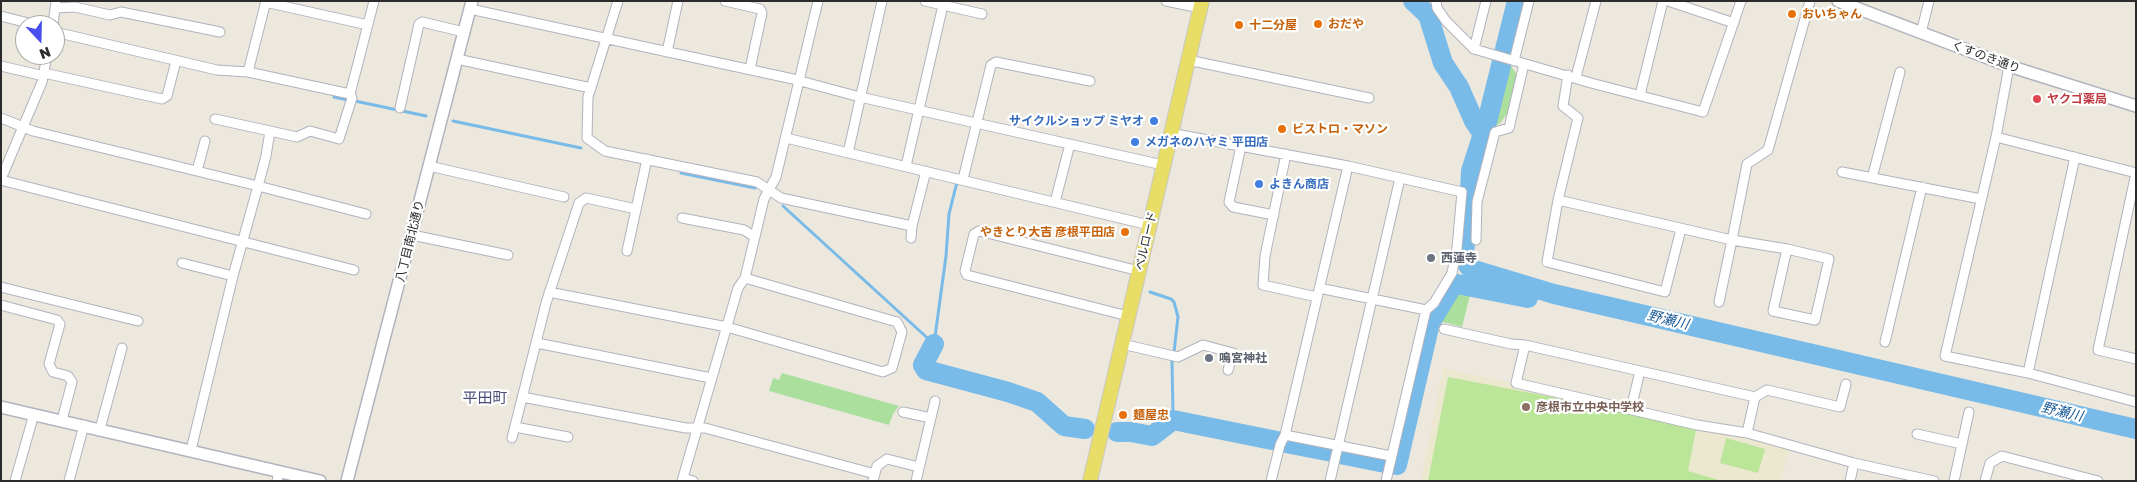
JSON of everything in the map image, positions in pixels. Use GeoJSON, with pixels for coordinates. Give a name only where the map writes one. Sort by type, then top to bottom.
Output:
{"type":"FeatureCollection","features":[{"type":"Feature","properties":{"kind":"main road","name":"ベルロード"},"geometry":{"type":"LineString","coordinates":[[1090,481],[1201,5]]}},
{"type":"Feature","properties":{"kind":"street"},"geometry":{"type":"LineString","coordinates":[[215,119],[297,136],[310,131],[339,139],[352,98],[350,94],[374,1]]}},
{"type":"Feature","properties":{"kind":"street"},"geometry":{"type":"LineString","coordinates":[[618,1],[608,39],[588,97],[587,138],[605,151],[647,158],[757,182],[781,198],[912,226]]}},
{"type":"Feature","properties":{"kind":"street"},"geometry":{"type":"LineString","coordinates":[[667,52],[678,1]]}},
{"type":"Feature","properties":{"kind":"street"},"geometry":{"type":"LineString","coordinates":[[725,1],[760,9],[762,13],[750,69]]}},
{"type":"Feature","properties":{"kind":"street"},"geometry":{"type":"LineString","coordinates":[[693,481],[682,479],[738,288],[745,278],[764,199],[776,177],[818,1]]}},
{"type":"Feature","properties":{"kind":"street"},"geometry":{"type":"LineString","coordinates":[[848,153],[882,1]]}},
{"type":"Feature","properties":{"kind":"street"},"geometry":{"type":"LineString","coordinates":[[926,1],[982,14]]}},
{"type":"Feature","properties":{"kind":"street"},"geometry":{"type":"LineString","coordinates":[[1166,1],[1201,5]]}},
{"type":"Feature","properties":{"kind":"street"},"geometry":{"type":"LineString","coordinates":[[1436,1],[1436,8],[1446,21],[1474,49],[1703,112],[1741,1]]}},
{"type":"Feature","properties":{"kind":"street"},"geometry":{"type":"LineString","coordinates":[[1474,49],[1486,1]]}},
{"type":"Feature","properties":{"kind":"street"},"geometry":{"type":"LineString","coordinates":[[1507,59],[1529,1]]}},
{"type":"Feature","properties":{"kind":"street"},"geometry":{"type":"LineString","coordinates":[[1596,1],[1563,106],[1578,118],[1558,200],[1547,262],[1665,292],[1681,230]]}},
{"type":"Feature","properties":{"kind":"street"},"geometry":{"type":"LineString","coordinates":[[1640,96],[1663,1]]}},
{"type":"Feature","properties":{"kind":"street"},"geometry":{"type":"LineString","coordinates":[[1668,1],[1734,23]]}},
{"type":"Feature","properties":{"kind":"street"},"geometry":{"type":"LineString","coordinates":[[1720,302],[1747,164],[1768,150],[1810,1]]}},
{"type":"Feature","properties":{"kind":"street","name":"くすのき通り"},"geometry":{"type":"LineString","coordinates":[[1838,1],[2009,66],[2136,106]]}},
{"type":"Feature","properties":{"kind":"street"},"geometry":{"type":"LineString","coordinates":[[1921,34],[1929,1]]}},
{"type":"Feature","properties":{"kind":"street"},"geometry":{"type":"LineString","coordinates":[[248,72],[265,2],[368,25]]}},
{"type":"Feature","properties":{"kind":"street"},"geometry":{"type":"LineString","coordinates":[[55,5],[110,15],[121,12],[220,32]]}},
{"type":"Feature","properties":{"kind":"street"},"geometry":{"type":"LineString","coordinates":[[471,5],[608,39],[750,69],[860,97],[1163,165]]}},
{"type":"Feature","properties":{"kind":"street","name":"八丁目南北通り"},"geometry":{"type":"LineString","coordinates":[[347,481],[471,5]]}},
{"type":"Feature","properties":{"kind":"street"},"geometry":{"type":"LineString","coordinates":[[906,166],[943,5]]}},
{"type":"Feature","properties":{"kind":"street"},"geometry":{"type":"LineString","coordinates":[[1,16],[15,20]]}},
{"type":"Feature","properties":{"kind":"street"},"geometry":{"type":"LineString","coordinates":[[400,108],[419,24],[422,22],[464,32]]}},
{"type":"Feature","properties":{"kind":"street"},"geometry":{"type":"LineString","coordinates":[[65,34],[217,70],[248,72],[350,94]]}},
{"type":"Feature","properties":{"kind":"street"},"geometry":{"type":"LineString","coordinates":[[457,59],[591,88]]}},
{"type":"Feature","properties":{"kind":"street"},"geometry":{"type":"LineString","coordinates":[[1188,60],[1369,98]]}},
{"type":"Feature","properties":{"kind":"street"},"geometry":{"type":"LineString","coordinates":[[1,66],[162,99],[167,96],[176,61]]}},
{"type":"Feature","properties":{"kind":"street"},"geometry":{"type":"LineString","coordinates":[[963,179],[991,65],[996,62],[1090,80]]}},
{"type":"Feature","properties":{"kind":"street"},"geometry":{"type":"LineString","coordinates":[[1476,240],[1477,202],[1494,132],[1509,128],[1524,64]]}},
{"type":"Feature","properties":{"kind":"street"},"geometry":{"type":"LineString","coordinates":[[46,65],[44,75],[24,128],[1,180],[354,270]]}},
{"type":"Feature","properties":{"kind":"street"},"geometry":{"type":"LineString","coordinates":[[2009,66],[1996,137],[1945,356],[2028,373],[2136,402]]}},
{"type":"Feature","properties":{"kind":"street"},"geometry":{"type":"LineString","coordinates":[[1872,178],[1900,72]]}},
{"type":"Feature","properties":{"kind":"street"},"geometry":{"type":"LineString","coordinates":[[1,118],[24,128],[366,214]]}},
{"type":"Feature","properties":{"kind":"street"},"geometry":{"type":"LineString","coordinates":[[191,450],[233,276],[266,156],[270,131]]}},
{"type":"Feature","properties":{"kind":"street"},"geometry":{"type":"LineString","coordinates":[[1170,133],[1348,166],[1462,192],[1457,248],[1452,273],[1434,303],[1426,310],[1386,481]]}},
{"type":"Feature","properties":{"kind":"street"},"geometry":{"type":"LineString","coordinates":[[1996,137],[2136,173],[2098,350],[2136,359]]}},
{"type":"Feature","properties":{"kind":"street"},"geometry":{"type":"LineString","coordinates":[[786,138],[926,170],[1149,225]]}},
{"type":"Feature","properties":{"kind":"street"},"geometry":{"type":"LineString","coordinates":[[197,171],[205,141]]}},
{"type":"Feature","properties":{"kind":"street"},"geometry":{"type":"LineString","coordinates":[[1055,202],[1070,144]]}},
{"type":"Feature","properties":{"kind":"street"},"geometry":{"type":"LineString","coordinates":[[1241,146],[1229,202],[1233,207],[1274,214]]}},
{"type":"Feature","properties":{"kind":"street"},"geometry":{"type":"LineString","coordinates":[[1286,154],[1266,256],[1263,285],[1372,300],[1426,310]]}},
{"type":"Feature","properties":{"kind":"street"},"geometry":{"type":"LineString","coordinates":[[2028,373],[2074,157]]}},
{"type":"Feature","properties":{"kind":"street"},"geometry":{"type":"LineString","coordinates":[[627,251],[647,158]]}},
{"type":"Feature","properties":{"kind":"street"},"geometry":{"type":"LineString","coordinates":[[430,166],[564,197]]}},
{"type":"Feature","properties":{"kind":"street"},"geometry":{"type":"LineString","coordinates":[[1271,481],[1280,446],[1285,436],[1348,166]]}},
{"type":"Feature","properties":{"kind":"street"},"geometry":{"type":"LineString","coordinates":[[911,238],[912,226],[926,170]]}},
{"type":"Feature","properties":{"kind":"street"},"geometry":{"type":"LineString","coordinates":[[1842,172],[1981,199]]}},
{"type":"Feature","properties":{"kind":"street"},"geometry":{"type":"LineString","coordinates":[[1330,481],[1400,178]]}},
{"type":"Feature","properties":{"kind":"street"},"geometry":{"type":"LineString","coordinates":[[1885,342],[1922,188]]}},
{"type":"Feature","properties":{"kind":"street"},"geometry":{"type":"LineString","coordinates":[[512,438],[549,292],[579,203],[586,198],[636,209]]}},
{"type":"Feature","properties":{"kind":"street"},"geometry":{"type":"LineString","coordinates":[[1558,200],[1681,230],[1787,249],[1829,259],[1815,320],[1773,311],[1787,249]]}},
{"type":"Feature","properties":{"kind":"street"},"geometry":{"type":"LineString","coordinates":[[682,218],[744,230],[755,237]]}},
{"type":"Feature","properties":{"kind":"street"},"geometry":{"type":"LineString","coordinates":[[1128,316],[967,275],[965,270],[974,234],[979,231],[1138,271]]}},
{"type":"Feature","properties":{"kind":"street"},"geometry":{"type":"LineString","coordinates":[[412,235],[508,255]]}},
{"type":"Feature","properties":{"kind":"street"},"geometry":{"type":"LineString","coordinates":[[182,263],[233,276]]}},
{"type":"Feature","properties":{"kind":"street"},"geometry":{"type":"LineString","coordinates":[[549,292],[727,327],[883,372],[892,368],[902,332],[897,322],[745,278]]}},
{"type":"Feature","properties":{"kind":"street"},"geometry":{"type":"LineString","coordinates":[[1,287],[138,320]]}},
{"type":"Feature","properties":{"kind":"street"},"geometry":{"type":"LineString","coordinates":[[1,305],[57,320],[60,324],[49,364],[53,372],[68,376],[72,382],[62,420]]}},
{"type":"Feature","properties":{"kind":"street"},"geometry":{"type":"LineString","coordinates":[[1444,329],[1511,344],[1525,345],[1755,397],[1767,390],[1840,407],[1846,384]]}},
{"type":"Feature","properties":{"kind":"street"},"geometry":{"type":"LineString","coordinates":[[537,344],[711,378]]}},
{"type":"Feature","properties":{"kind":"street"},"geometry":{"type":"LineString","coordinates":[[1122,344],[1178,357],[1202,346],[1233,353],[1228,370]]}},
{"type":"Feature","properties":{"kind":"street"},"geometry":{"type":"LineString","coordinates":[[1525,345],[1516,383],[1697,424],[1747,433],[1854,463],[1891,476],[1934,481]]}},
{"type":"Feature","properties":{"kind":"street"},"geometry":{"type":"LineString","coordinates":[[100,429],[122,348]]}},
{"type":"Feature","properties":{"kind":"street"},"geometry":{"type":"LineString","coordinates":[[1631,409],[1640,372]]}},
{"type":"Feature","properties":{"kind":"street"},"geometry":{"type":"LineString","coordinates":[[522,397],[686,428],[705,428],[874,478],[877,466],[887,459],[919,467]]}},
{"type":"Feature","properties":{"kind":"street"},"geometry":{"type":"LineString","coordinates":[[1747,433],[1755,397]]}},
{"type":"Feature","properties":{"kind":"street"},"geometry":{"type":"LineString","coordinates":[[916,481],[935,401]]}},
{"type":"Feature","properties":{"kind":"street"},"geometry":{"type":"LineString","coordinates":[[1,407],[191,450],[278,476],[320,481]]}},
{"type":"Feature","properties":{"kind":"street"},"geometry":{"type":"LineString","coordinates":[[903,412],[931,418]]}},
{"type":"Feature","properties":{"kind":"street"},"geometry":{"type":"LineString","coordinates":[[1954,481],[1969,412]]}},
{"type":"Feature","properties":{"kind":"street"},"geometry":{"type":"LineString","coordinates":[[15,481],[34,414]]}},
{"type":"Feature","properties":{"kind":"street"},"geometry":{"type":"LineString","coordinates":[[69,481],[84,425]]}},
{"type":"Feature","properties":{"kind":"street"},"geometry":{"type":"LineString","coordinates":[[515,427],[568,437]]}},
{"type":"Feature","properties":{"kind":"street"},"geometry":{"type":"LineString","coordinates":[[1917,434],[1962,444]]}},
{"type":"Feature","properties":{"kind":"street"},"geometry":{"type":"LineString","coordinates":[[1285,436],[1391,456]]}},
{"type":"Feature","properties":{"kind":"street"},"geometry":{"type":"LineString","coordinates":[[1985,481],[1990,463],[2002,456],[2098,481]]}},
{"type":"Feature","properties":{"kind":"street"},"geometry":{"type":"LineString","coordinates":[[1850,481],[1854,463]]}},
{"type":"Feature","properties":{"kind":"shaded area","name":"彦根市立中央中学校"},"geometry":{"type":"Polygon","coordinates":[[[1443,368],[1791,445],[1780,481],[1421,481],[1443,368]]]}},
{"type":"Feature","properties":{"kind":"green space"},"geometry":{"type":"Polygon","coordinates":[[[1507,65],[1511,66],[1517,75],[1509,111],[1495,127],[1492,126],[1507,65]]]}},
{"type":"Feature","properties":{"kind":"green space"},"geometry":{"type":"Polygon","coordinates":[[[1462,290],[1471,291],[1462,327],[1439,321],[1457,292],[1462,290]]]}},
{"type":"Feature","properties":{"kind":"green space"},"geometry":{"type":"Polygon","coordinates":[[[782,373],[899,406],[893,414],[889,425],[769,391],[773,378],[779,380],[782,373]]]}},
{"type":"Feature","properties":{"kind":"green space","name":"彦根市立中央中学校"},"geometry":{"type":"Polygon","coordinates":[[[1448,377],[1697,425],[1688,471],[1722,481],[1428,481],[1448,377]]]}},
{"type":"Feature","properties":{"kind":"green space"},"geometry":{"type":"Polygon","coordinates":[[[1726,438],[1765,449],[1758,473],[1720,463],[1726,438]]]}},
{"type":"Feature","properties":{"kind":"waterway"},"geometry":{"type":"LineString","coordinates":[[1413,1],[1428,15],[1443,63],[1459,87],[1474,121],[1483,134]]}},
{"type":"Feature","properties":{"kind":"waterway","name":"野瀬川"},"geometry":{"type":"LineString","coordinates":[[1517,1],[1488,118],[1471,171],[1469,215],[1463,258],[1471,269],[1554,294],[2136,429]]}},
{"type":"Feature","properties":{"kind":"waterway"},"geometry":{"type":"LineString","coordinates":[[334,97],[348,100]]}},
{"type":"Feature","properties":{"kind":"waterway"},"geometry":{"type":"LineString","coordinates":[[355,101],[426,116]]}},
{"type":"Feature","properties":{"kind":"waterway"},"geometry":{"type":"LineString","coordinates":[[453,121],[581,148]]}},
{"type":"Feature","properties":{"kind":"waterway"},"geometry":{"type":"LineString","coordinates":[[681,173],[755,188]]}},
{"type":"Feature","properties":{"kind":"waterway"},"geometry":{"type":"LineString","coordinates":[[783,206],[934,344],[946,256],[949,214],[957,182]]}},
{"type":"Feature","properties":{"kind":"waterway"},"geometry":{"type":"LineString","coordinates":[[1394,464],[1397,465],[1430,323],[1453,285],[1457,284],[1528,298]]}},
{"type":"Feature","properties":{"kind":"waterway"},"geometry":{"type":"LineString","coordinates":[[1150,292],[1171,299],[1174,302],[1178,317],[1174,352]]}},
{"type":"Feature","properties":{"kind":"waterway"},"geometry":{"type":"LineString","coordinates":[[934,344],[923,365],[926,370],[1008,392],[1037,402],[1064,426],[1085,429]]}},
{"type":"Feature","properties":{"kind":"waterway"},"geometry":{"type":"LineString","coordinates":[[1172,361],[1173,414],[1177,421]]}},
{"type":"Feature","properties":{"kind":"waterway"},"geometry":{"type":"LineString","coordinates":[[1117,432],[1131,432],[1152,436],[1173,420],[1277,441]]}},
{"type":"Feature","properties":{"kind":"waterway"},"geometry":{"type":"LineString","coordinates":[[1286,443],[1332,452]]}},
{"type":"Feature","properties":{"kind":"waterway"},"geometry":{"type":"LineString","coordinates":[[1340,454],[1385,463]]}},
{"type":"Feature","properties":{"kind":"place","name":"おいちゃん"},"geometry":{"type":"Point","coordinates":[1792,14]}},
{"type":"Feature","properties":{"kind":"place","name":"おだや"},"geometry":{"type":"Point","coordinates":[1318,24]}},
{"type":"Feature","properties":{"kind":"place","name":"十二分屋"},"geometry":{"type":"Point","coordinates":[1239,25]}},
{"type":"Feature","properties":{"kind":"place","name":"ヤクゴ薬局"},"geometry":{"type":"Point","coordinates":[2037,99]}},
{"type":"Feature","properties":{"kind":"place","name":"サイクルショップ ミヤオ"},"geometry":{"type":"Point","coordinates":[1154,121]}},
{"type":"Feature","properties":{"kind":"place","name":"ビストロ・マソン"},"geometry":{"type":"Point","coordinates":[1282,129]}},
{"type":"Feature","properties":{"kind":"place","name":"メガネのハヤミ 平田店"},"geometry":{"type":"Point","coordinates":[1135,142]}},
{"type":"Feature","properties":{"kind":"place","name":"よきん商店"},"geometry":{"type":"Point","coordinates":[1259,184]}},
{"type":"Feature","properties":{"kind":"place","name":"やきとり大吉 彦根平田店"},"geometry":{"type":"Point","coordinates":[1125,232]}},
{"type":"Feature","properties":{"kind":"place","name":"西蓮寺"},"geometry":{"type":"Point","coordinates":[1431,258]}},
{"type":"Feature","properties":{"kind":"place","name":"鳴宮神社"},"geometry":{"type":"Point","coordinates":[1209,358]}},
{"type":"Feature","properties":{"kind":"place","name":"彦根市立中央中学校"},"geometry":{"type":"Point","coordinates":[1526,407]}},
{"type":"Feature","properties":{"kind":"place","name":"麺屋忠"},"geometry":{"type":"Point","coordinates":[1123,415]}},
{"type":"Feature","properties":{"kind":"district","name":"平田町"},"geometry":{"type":"Point","coordinates":[485,398]}}]}
